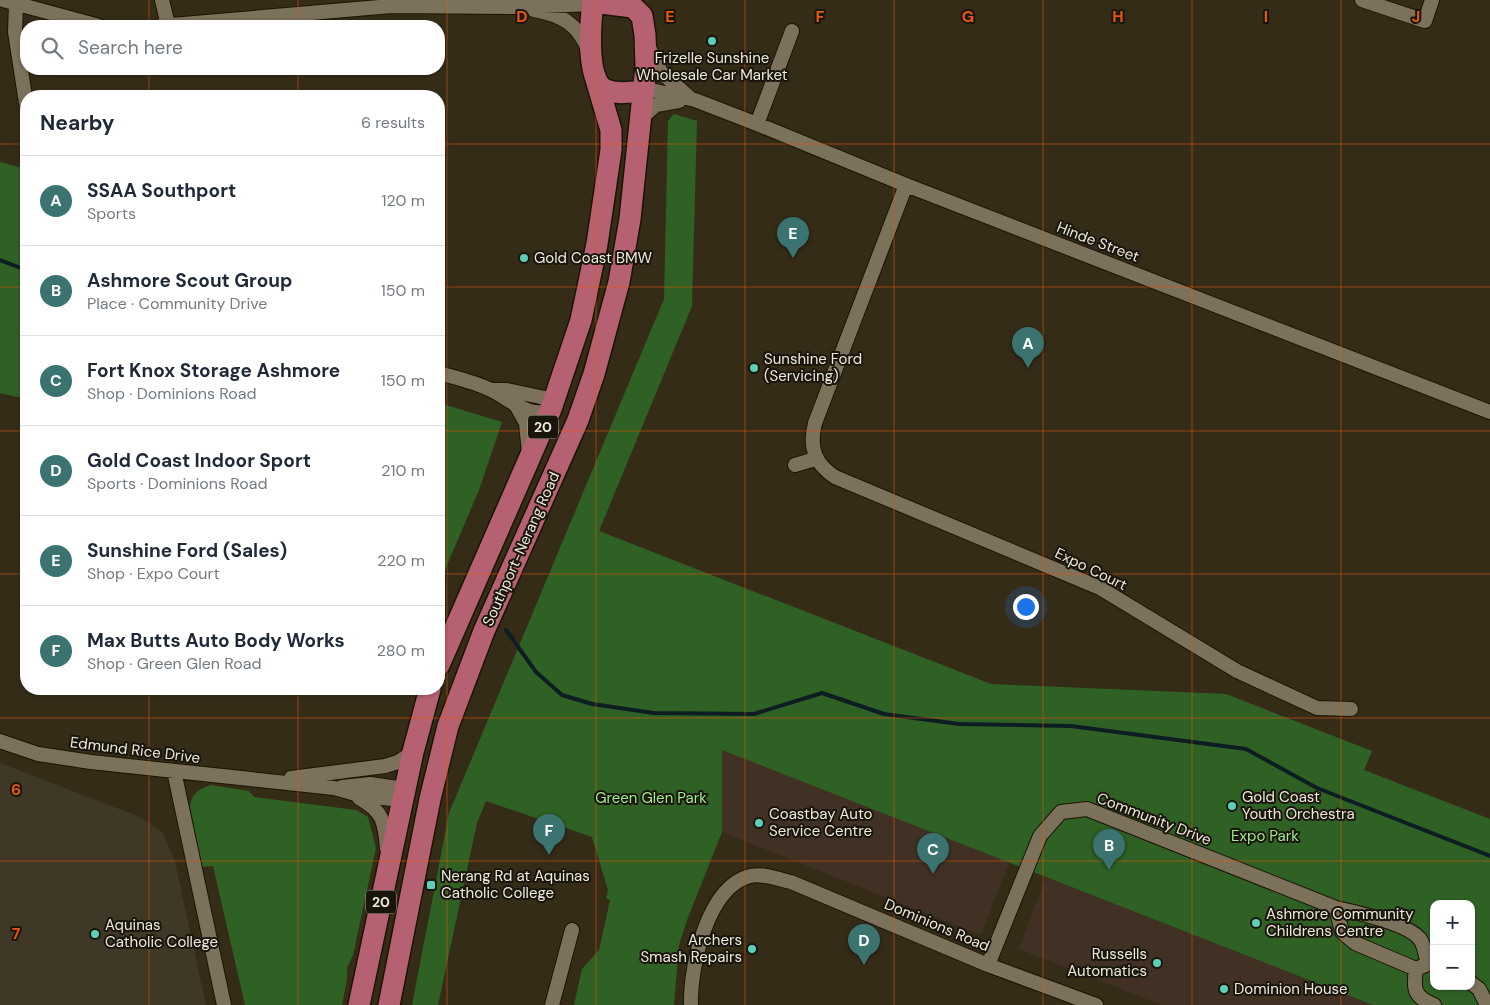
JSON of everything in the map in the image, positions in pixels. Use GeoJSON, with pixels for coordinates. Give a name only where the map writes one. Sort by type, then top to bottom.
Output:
{"type":"FeatureCollection","features":[{"type":"Feature","properties":{"kind":"main road"},"geometry":{"type":"LineString","coordinates":[[593,2],[633,7],[641,17]]}},
{"type":"Feature","properties":{"kind":"main road","name":"20"},"geometry":{"type":"LineString","coordinates":[[593,2],[590,32],[593,68]]}},
{"type":"Feature","properties":{"kind":"main road","name":"20"},"geometry":{"type":"LineString","coordinates":[[641,17],[646,66],[643,89]]}},
{"type":"Feature","properties":{"kind":"main road"},"geometry":{"type":"LineString","coordinates":[[593,68],[603,88],[613,92],[643,89]]}},
{"type":"Feature","properties":{"kind":"main road","name":"Southport-Nerang Road"},"geometry":{"type":"LineString","coordinates":[[445,651],[552,409],[581,320],[591,275],[611,150],[610,130],[593,68]]}},
{"type":"Feature","properties":{"kind":"main road","name":"Southport-Nerang Road"},"geometry":{"type":"LineString","coordinates":[[389,1005],[430,799],[448,726],[467,672],[578,420],[597,366],[619,282],[630,219],[643,89]]}},
{"type":"Feature","properties":{"kind":"main road"},"geometry":{"type":"LineString","coordinates":[[552,409],[578,420]]}},
{"type":"Feature","properties":{"kind":"main road","name":"20"},"geometry":{"type":"LineString","coordinates":[[359,1005],[413,752],[428,695]]}},
{"type":"Feature","properties":{"kind":"main road"},"geometry":{"type":"LineString","coordinates":[[404,794],[430,799]]}},
{"type":"Feature","properties":{"kind":"street"},"geometry":{"type":"LineString","coordinates":[[162,0],[164,20]]}},
{"type":"Feature","properties":{"kind":"street"},"geometry":{"type":"LineString","coordinates":[[519,7],[543,0]]}},
{"type":"Feature","properties":{"kind":"street"},"geometry":{"type":"LineString","coordinates":[[1362,0],[1425,21],[1432,0]]}},
{"type":"Feature","properties":{"kind":"street"},"geometry":{"type":"LineString","coordinates":[[20,64],[9,1],[78,20]]}},
{"type":"Feature","properties":{"kind":"street"},"geometry":{"type":"LineString","coordinates":[[232,20],[392,6],[519,7],[593,2]]}},
{"type":"Feature","properties":{"kind":"street"},"geometry":{"type":"LineString","coordinates":[[519,7],[559,16],[568,21],[582,35],[593,68]]}},
{"type":"Feature","properties":{"kind":"street","name":"Hinde Street"},"geometry":{"type":"LineString","coordinates":[[641,17],[661,72],[674,86],[695,100]]}},
{"type":"Feature","properties":{"kind":"street"},"geometry":{"type":"LineString","coordinates":[[757,124],[792,31]]}},
{"type":"Feature","properties":{"kind":"street"},"geometry":{"type":"LineString","coordinates":[[22,75],[24,90]]}},
{"type":"Feature","properties":{"kind":"street","name":"Hinde Street"},"geometry":{"type":"LineString","coordinates":[[643,89],[695,100],[906,185],[1490,412]]}},
{"type":"Feature","properties":{"kind":"street","name":"Hinde Street"},"geometry":{"type":"LineString","coordinates":[[639,120],[656,105],[695,100]]}},
{"type":"Feature","properties":{"kind":"street"},"geometry":{"type":"LineString","coordinates":[[795,465],[815,459],[812,446],[815,423],[906,185]]}},
{"type":"Feature","properties":{"kind":"street"},"geometry":{"type":"LineString","coordinates":[[445,375],[491,390],[516,405],[541,413],[552,409],[546,398],[507,390],[491,390]]}},
{"type":"Feature","properties":{"kind":"street"},"geometry":{"type":"LineString","coordinates":[[516,405],[524,416],[529,433],[528,464]]}},
{"type":"Feature","properties":{"kind":"street","name":"Expo Court"},"geometry":{"type":"LineString","coordinates":[[815,459],[826,471],[835,477],[1100,588],[1237,672],[1318,708],[1351,709]]}},
{"type":"Feature","properties":{"kind":"street","name":"Edmund Rice Drive"},"geometry":{"type":"LineString","coordinates":[[0,741],[38,754],[174,772],[340,790],[370,804],[382,816],[386,832],[387,872]]}},
{"type":"Feature","properties":{"kind":"street","name":"Edmund Rice Drive"},"geometry":{"type":"LineString","coordinates":[[268,781],[385,766],[398,762],[413,752]]}},
{"type":"Feature","properties":{"kind":"street"},"geometry":{"type":"LineString","coordinates":[[174,772],[224,1005]]}},
{"type":"Feature","properties":{"kind":"street","name":"Edmund Rice Drive"},"geometry":{"type":"LineString","coordinates":[[340,790],[370,784],[404,794]]}},
{"type":"Feature","properties":{"kind":"street","name":"Community Drive"},"geometry":{"type":"LineString","coordinates":[[988,964],[1040,836],[1061,812],[1086,809],[1336,908],[1372,916],[1413,933],[1421,940],[1426,967],[1414,983],[1417,993],[1422,1000],[1434,1005]]}},
{"type":"Feature","properties":{"kind":"street","name":"Dominions Road"},"geometry":{"type":"LineString","coordinates":[[691,1005],[691,988],[700,942],[717,901],[736,882],[751,876],[765,876],[791,882],[988,964],[1096,1005]]}},
{"type":"Feature","properties":{"kind":"street"},"geometry":{"type":"LineString","coordinates":[[1336,908],[1342,932],[1355,943],[1426,967]]}},
{"type":"Feature","properties":{"kind":"street"},"geometry":{"type":"LineString","coordinates":[[552,1005],[572,930]]}},
{"type":"Feature","properties":{"kind":"street"},"geometry":{"type":"LineString","coordinates":[[1475,986],[1479,989],[1487,1005]]}},
{"type":"Feature","properties":{"kind":"shaded area"},"geometry":{"type":"Polygon","coordinates":[[[722,750],[1009,862],[981,935],[722,832],[722,750]]]}},
{"type":"Feature","properties":{"kind":"shaded area","name":"Aquinas Catholic College"},"geometry":{"type":"Polygon","coordinates":[[[0,763],[140,817],[163,833],[175,862],[206,1005],[0,1005],[0,763]]]}},
{"type":"Feature","properties":{"kind":"shaded area"},"geometry":{"type":"Polygon","coordinates":[[[1046,877],[1373,1005],[1162,1005],[1019,949],[1046,877]]]}},
{"type":"Feature","properties":{"kind":"green space","name":"Expo Park"},"geometry":{"type":"Polygon","coordinates":[[[674,114],[697,121],[692,306],[599,531],[991,684],[1226,694],[1372,751],[1364,770],[1490,819],[1490,1005],[1373,1005],[722,750],[722,832],[679,945],[674,1005],[574,1005],[582,969],[599,950],[610,900],[606,898],[608,890],[592,837],[486,801],[477,823],[438,1005],[412,1005],[449,813],[664,299],[668,121],[674,114]]]}},
{"type":"Feature","properties":{"kind":"green space"},"geometry":{"type":"Polygon","coordinates":[[[0,162],[20,167],[20,398],[0,393],[0,162]]]}},
{"type":"Feature","properties":{"kind":"green space"},"geometry":{"type":"Polygon","coordinates":[[[445,405],[502,422],[479,490],[445,570],[445,405]]]}},
{"type":"Feature","properties":{"kind":"green space"},"geometry":{"type":"Polygon","coordinates":[[[211,785],[249,791],[254,797],[356,810],[368,817],[376,848],[353,955],[347,968],[342,1005],[245,1005],[213,866],[201,867],[190,805],[197,792],[211,785]]]}},
{"type":"Feature","properties":{"kind":"waterway"},"geometry":{"type":"LineString","coordinates":[[0,260],[20,268]]}},
{"type":"Feature","properties":{"kind":"waterway"},"geometry":{"type":"LineString","coordinates":[[506,630],[536,672],[562,695],[592,704],[654,713],[754,714],[822,693],[884,714],[959,724],[1071,726],[1246,749],[1317,788],[1490,856]]}},
{"type":"Feature","properties":{"kind":"place","name":"Frizelle Sunshine Wholesale Car Market"},"geometry":{"type":"Point","coordinates":[712,41]}},
{"type":"Feature","properties":{"kind":"place","name":"Gold Coast BMW"},"geometry":{"type":"Point","coordinates":[524,258]}},
{"type":"Feature","properties":{"kind":"place","name":"Sunshine Ford (Sales)"},"geometry":{"type":"Point","coordinates":[793,258]}},
{"type":"Feature","properties":{"kind":"place","name":"Sunshine Ford (Servicing)"},"geometry":{"type":"Point","coordinates":[754,368]}},
{"type":"Feature","properties":{"kind":"place","name":"SSAA Southport"},"geometry":{"type":"Point","coordinates":[1028,368]}},
{"type":"Feature","properties":{"kind":"place","name":"Gold Coast Youth Orchestra"},"geometry":{"type":"Point","coordinates":[1232,806]}},
{"type":"Feature","properties":{"kind":"place","name":"Coastbay Auto Service Centre"},"geometry":{"type":"Point","coordinates":[759,823]}},
{"type":"Feature","properties":{"kind":"place","name":"Max Butts Auto Body Works"},"geometry":{"type":"Point","coordinates":[549,855]}},
{"type":"Feature","properties":{"kind":"place","name":"Ashmore Scout Group"},"geometry":{"type":"Point","coordinates":[1109,870]}},
{"type":"Feature","properties":{"kind":"place","name":"Fort Knox Storage Ashmore"},"geometry":{"type":"Point","coordinates":[933,874]}},
{"type":"Feature","properties":{"kind":"place","name":"Nerang Rd at Aquinas Catholic College"},"geometry":{"type":"Point","coordinates":[431,885]}},
{"type":"Feature","properties":{"kind":"place","name":"Ashmore Community Childrens Centre"},"geometry":{"type":"Point","coordinates":[1256,923]}},
{"type":"Feature","properties":{"kind":"place","name":"Aquinas Catholic College"},"geometry":{"type":"Point","coordinates":[95,934]}},
{"type":"Feature","properties":{"kind":"place","name":"Archers Smash Repairs"},"geometry":{"type":"Point","coordinates":[752,949]}},
{"type":"Feature","properties":{"kind":"place","name":"Russells Automatics"},"geometry":{"type":"Point","coordinates":[1157,963]}},
{"type":"Feature","properties":{"kind":"place","name":"Gold Coast Indoor Sport"},"geometry":{"type":"Point","coordinates":[864,965]}},
{"type":"Feature","properties":{"kind":"place","name":"Dominion House"},"geometry":{"type":"Point","coordinates":[1224,989]}},
{"type":"Feature","properties":{"kind":"park label","name":"Green Glen Park"},"geometry":{"type":"Point","coordinates":[651,798]}}]}
